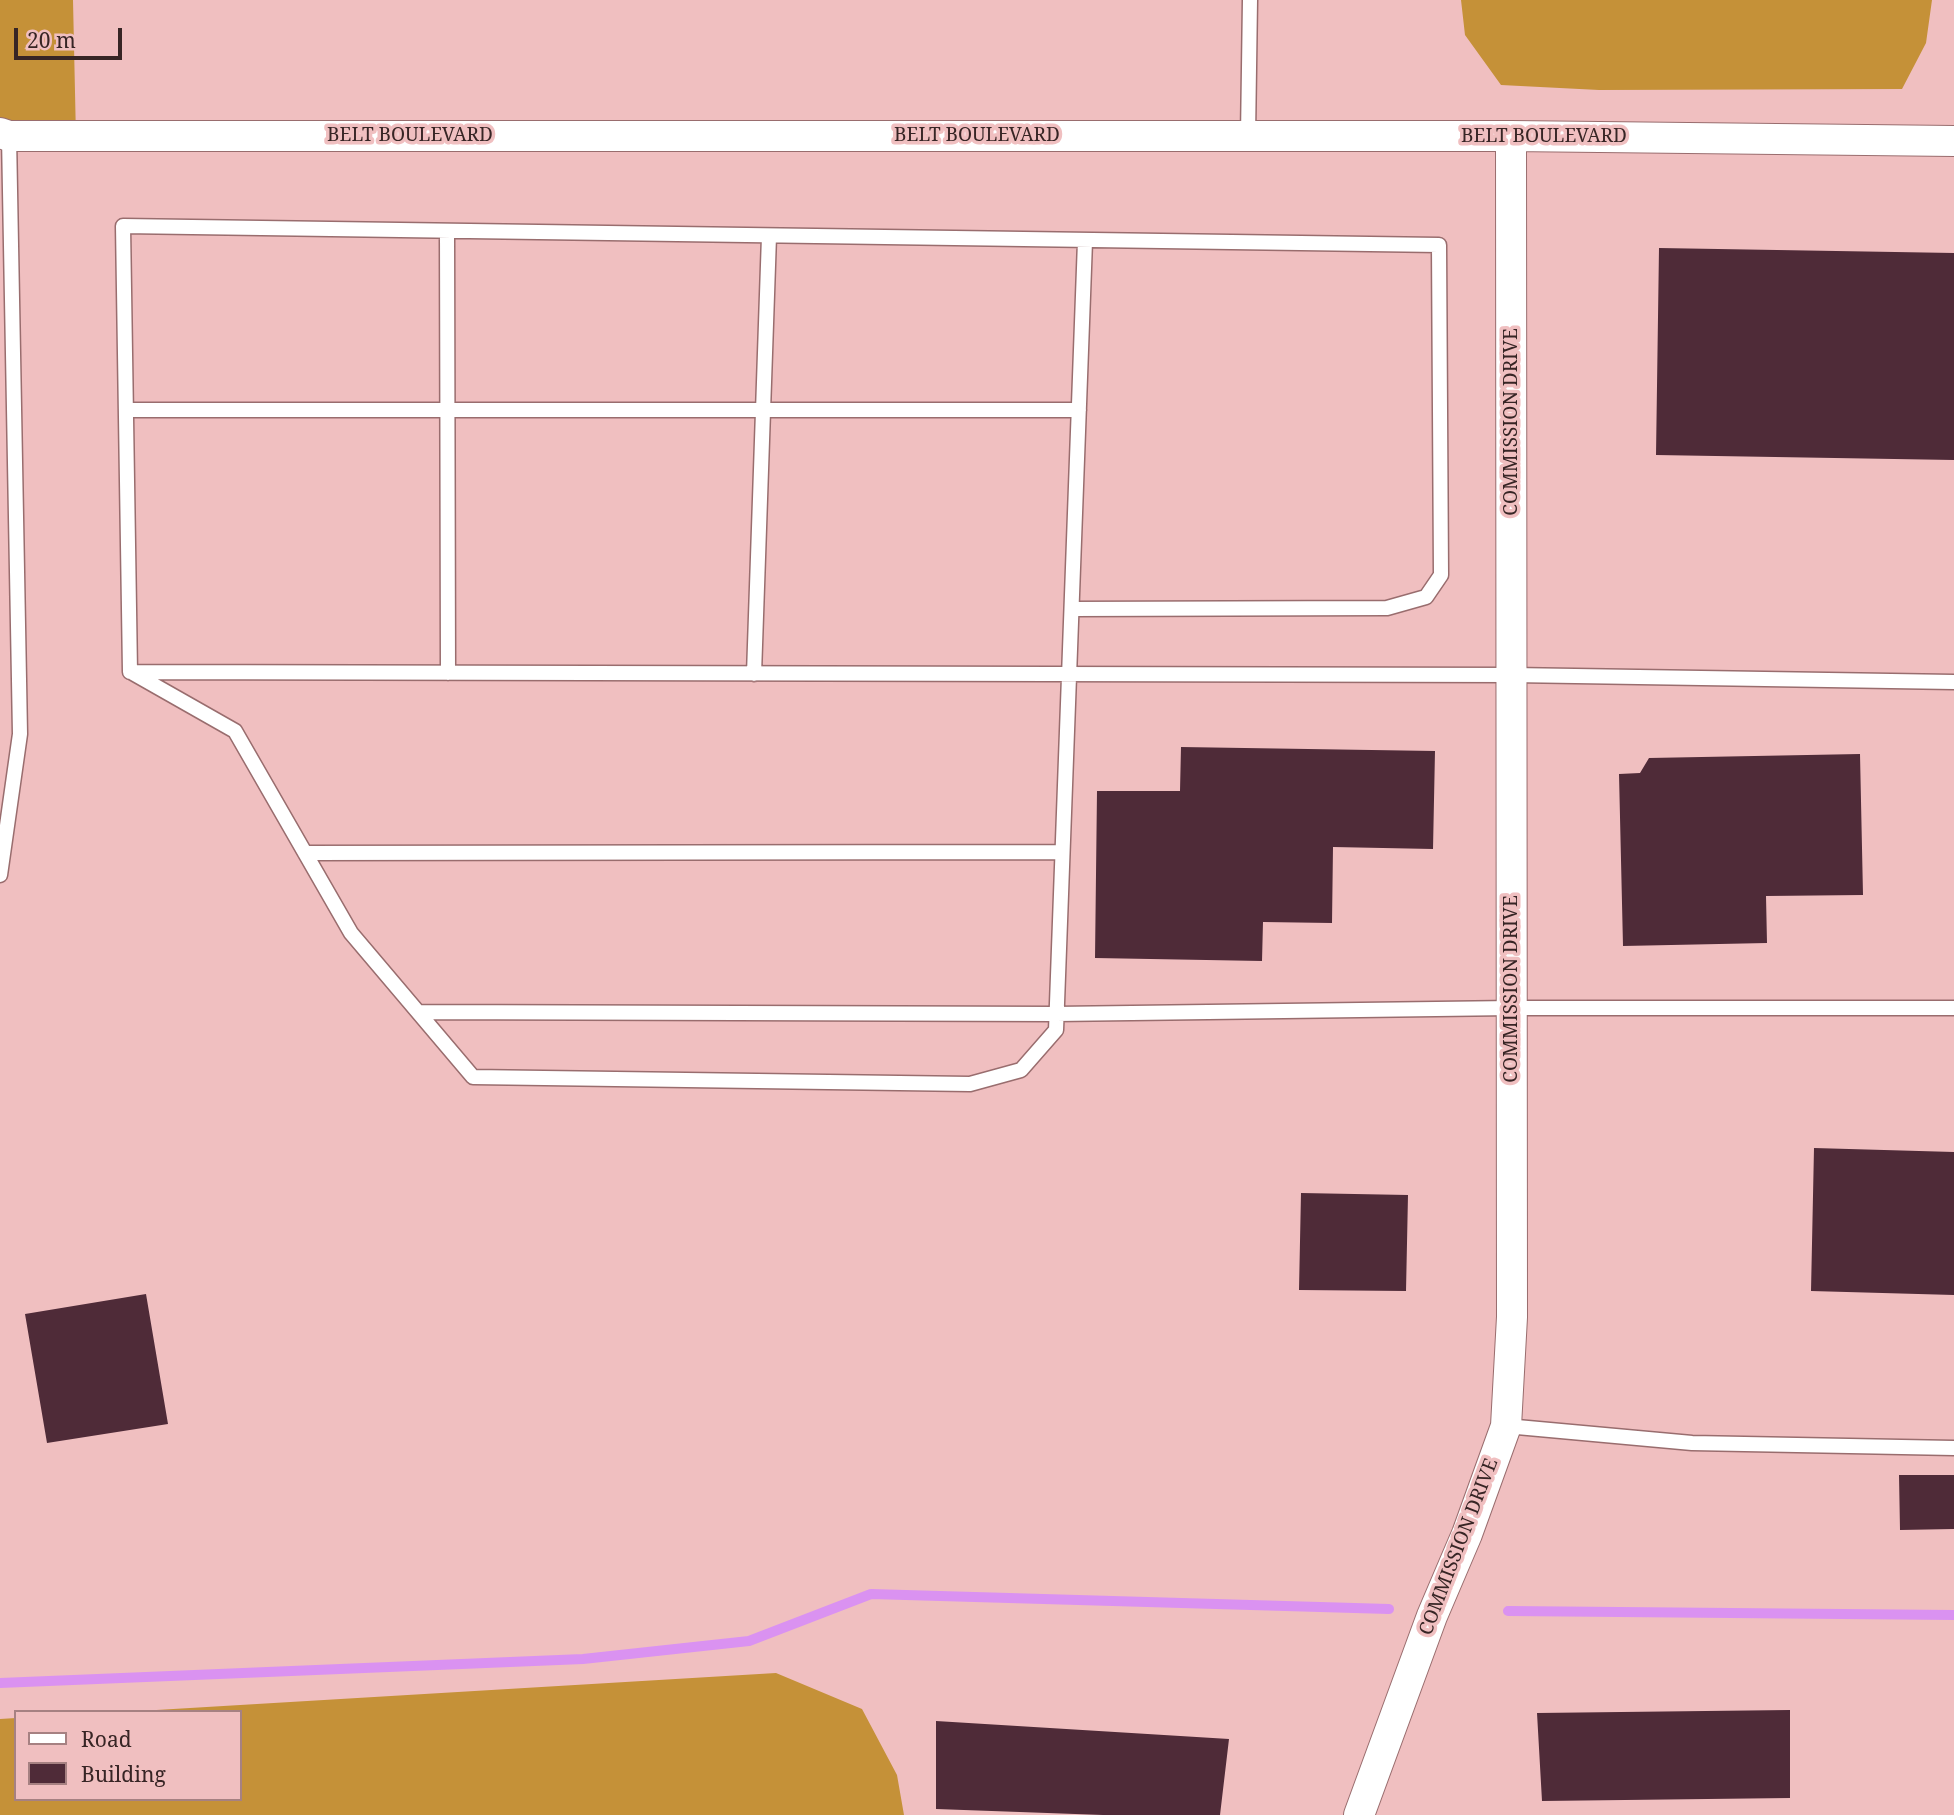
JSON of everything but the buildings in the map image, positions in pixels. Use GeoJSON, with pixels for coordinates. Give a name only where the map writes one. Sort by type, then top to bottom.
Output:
{"type":"FeatureCollection","features":[{"type":"Feature","properties":{"kind":"street","name":"BELT BOULEVARD"},"geometry":{"type":"LineString","coordinates":[[4,135],[1511,136],[1954,141]]}},
{"type":"Feature","properties":{"kind":"street","name":"COMMISSION DRIVE"},"geometry":{"type":"LineString","coordinates":[[1359,1815],[1506,1426],[1512,1317],[1511,136]]}},
{"type":"Feature","properties":{"kind":"lane"},"geometry":{"type":"LineString","coordinates":[[1248,136],[1250,0]]}},
{"type":"Feature","properties":{"kind":"lane"},"geometry":{"type":"LineString","coordinates":[[0,875],[20,734],[4,135]]}},
{"type":"Feature","properties":{"kind":"lane"},"geometry":{"type":"LineString","coordinates":[[131,672],[123,226],[1439,246],[1441,575],[1426,597],[1387,608],[1072,609]]}},
{"type":"Feature","properties":{"kind":"lane"},"geometry":{"type":"LineString","coordinates":[[447,231],[447,673]]}},
{"type":"Feature","properties":{"kind":"lane"},"geometry":{"type":"LineString","coordinates":[[754,674],[769,236]]}},
{"type":"Feature","properties":{"kind":"lane"},"geometry":{"type":"LineString","coordinates":[[131,672],[235,731],[351,933],[473,1077],[970,1084],[1021,1070],[1056,1030],[1085,241]]}},
{"type":"Feature","properties":{"kind":"lane"},"geometry":{"type":"LineString","coordinates":[[126,410],[1079,410]]}},
{"type":"Feature","properties":{"kind":"lane"},"geometry":{"type":"LineString","coordinates":[[131,672],[1512,676],[1954,682]]}},
{"type":"Feature","properties":{"kind":"lane"},"geometry":{"type":"LineString","coordinates":[[305,853],[1062,852]]}},
{"type":"Feature","properties":{"kind":"lane"},"geometry":{"type":"LineString","coordinates":[[418,1012],[1056,1014],[1512,1008],[1954,1008]]}},
{"type":"Feature","properties":{"kind":"lane"},"geometry":{"type":"LineString","coordinates":[[1506,1426],[1692,1443],[1954,1448]]}},
{"type":"Feature","properties":{"kind":"shaded area"},"geometry":{"type":"Polygon","coordinates":[[[0,0],[73,0],[76,138],[0,145],[0,0]]]}},
{"type":"Feature","properties":{"kind":"shaded area"},"geometry":{"type":"Polygon","coordinates":[[[1461,0],[1932,0],[1926,43],[1902,89],[1599,90],[1501,85],[1465,35],[1461,0]]]}},
{"type":"Feature","properties":{"kind":"shaded area"},"geometry":{"type":"Polygon","coordinates":[[[776,1673],[862,1709],[897,1775],[904,1815],[0,1815],[0,1719],[14,1718],[14,1801],[242,1801],[242,1710],[156,1710],[776,1673]]]}},
{"type":"Feature","properties":{"kind":"waterway"},"geometry":{"type":"LineString","coordinates":[[0,1683],[583,1659],[749,1641],[871,1594],[1389,1609]]}},
{"type":"Feature","properties":{"kind":"waterway"},"geometry":{"type":"LineString","coordinates":[[1508,1611],[1954,1615]]}}]}
